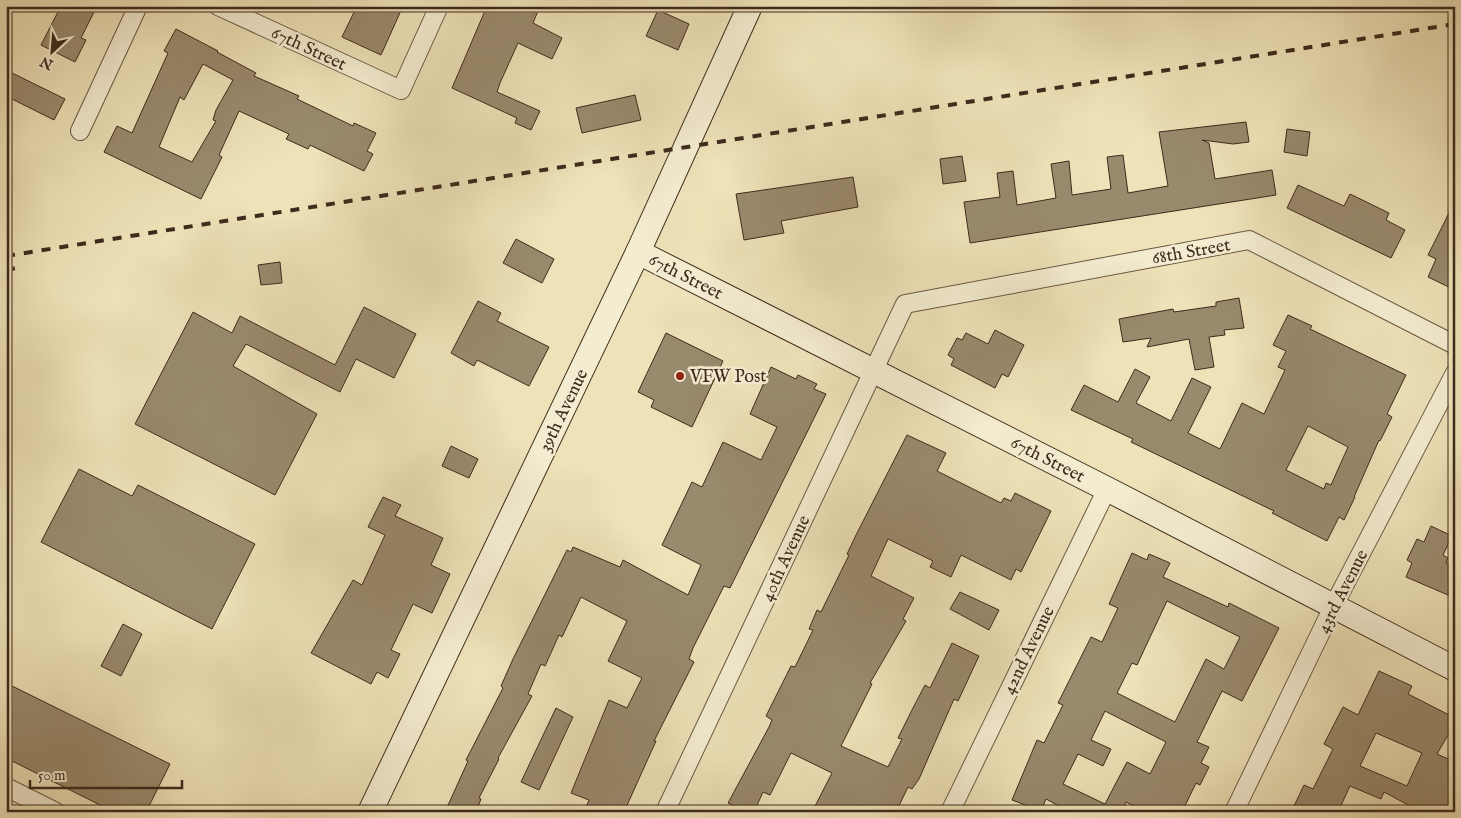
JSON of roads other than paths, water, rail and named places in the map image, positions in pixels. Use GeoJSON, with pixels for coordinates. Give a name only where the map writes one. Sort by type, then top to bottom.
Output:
{"type":"FeatureCollection","features":[{"type":"Feature","properties":{"kind":"street"},"geometry":{"type":"LineString","coordinates":[[80,130],[138,6]]}},
{"type":"Feature","properties":{"kind":"street","name":"67th Street"},"geometry":{"type":"LineString","coordinates":[[218,6],[401,90],[439,6]]}},
{"type":"Feature","properties":{"kind":"street","name":"39th Avenue"},"geometry":{"type":"LineString","coordinates":[[370,812],[638,252],[684,147],[750,6]]}},
{"type":"Feature","properties":{"kind":"street","name":"68th Street"},"geometry":{"type":"LineString","coordinates":[[905,304],[1249,240],[1455,345]]}},
{"type":"Feature","properties":{"kind":"street","name":"67th Street"},"geometry":{"type":"LineString","coordinates":[[638,252],[874,370],[1455,669]]}},
{"type":"Feature","properties":{"kind":"street","name":"40th Avenue"},"geometry":{"type":"LineString","coordinates":[[665,812],[905,304]]}},
{"type":"Feature","properties":{"kind":"street","name":"43rd Avenue"},"geometry":{"type":"LineString","coordinates":[[1234,812],[1334,606],[1455,373]]}},
{"type":"Feature","properties":{"kind":"street","name":"42nd Avenue"},"geometry":{"type":"LineString","coordinates":[[950,812],[1107,489]]}},
{"type":"Feature","properties":{"kind":"street"},"geometry":{"type":"LineString","coordinates":[[6,787],[28,806],[56,812]]}},
{"type":"Feature","properties":{"kind":"railway"},"geometry":{"type":"LineString","coordinates":[[6,256],[1455,24]]}},
{"type":"Feature","properties":{"kind":"railway"},"geometry":{"type":"LineString","coordinates":[[6,270],[16,268]]}},
{"type":"Feature","properties":{"kind":"place","name":"VFW Post"},"geometry":{"type":"Point","coordinates":[680,376]}}]}
